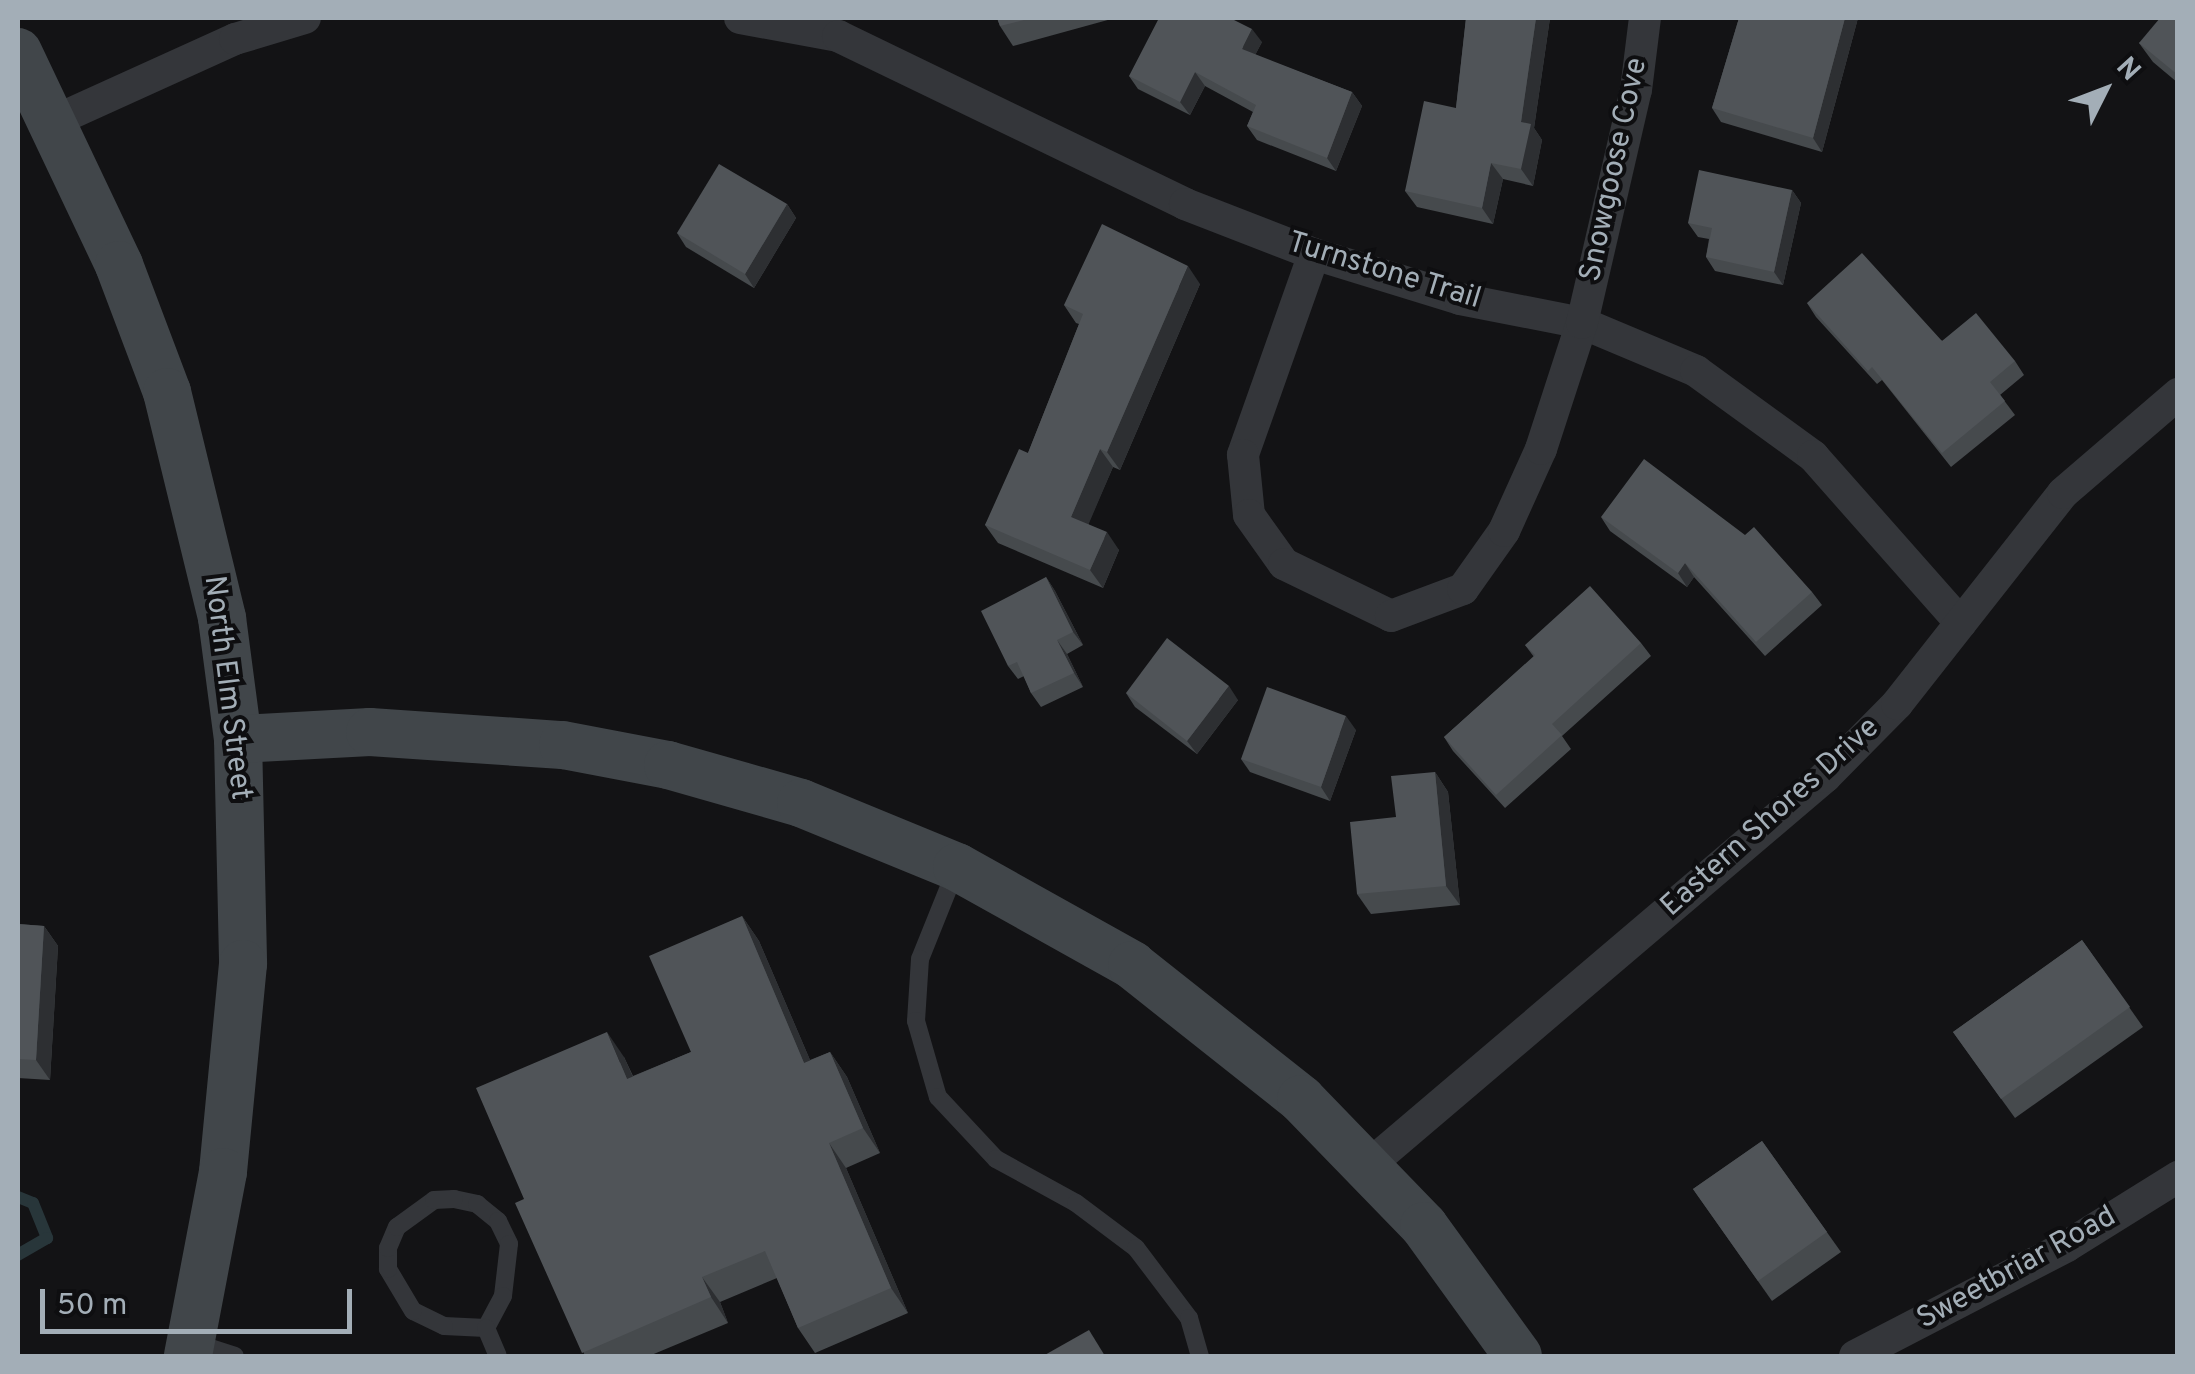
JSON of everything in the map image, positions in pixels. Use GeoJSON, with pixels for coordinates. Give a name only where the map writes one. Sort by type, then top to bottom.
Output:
{"type":"FeatureCollection","features":[{"type":"Feature","properties":{"kind":"street"},"geometry":{"type":"LineString","coordinates":[[52,122],[234,39],[305,18]]}},
{"type":"Feature","properties":{"kind":"street","name":"Turnstone Trail"},"geometry":{"type":"LineString","coordinates":[[740,18],[840,27],[1185,204],[1314,254],[1460,298],[1582,322],[1696,370],[1813,456],[1961,623]]}},
{"type":"Feature","properties":{"kind":"street","name":"Snowgoose Cove"},"geometry":{"type":"LineString","coordinates":[[1314,254],[1244,455],[1249,516],[1284,564],[1391,616],[1463,590],[1504,531],[1541,449],[1582,322],[1636,90],[1645,18]]}},
{"type":"Feature","properties":{"kind":"street","name":"North Elm Street"},"geometry":{"type":"LineString","coordinates":[[18,52],[119,265],[167,392],[200,508],[238,740],[245,874],[236,1071],[205,1352]]}},
{"type":"Feature","properties":{"kind":"street","name":"Eastern Shores Drive"},"geometry":{"type":"LineString","coordinates":[[1370,1166],[1825,777],[1897,704],[2064,493],[2178,394]]}},
{"type":"Feature","properties":{"kind":"street"},"geometry":{"type":"LineString","coordinates":[[238,740],[370,732],[563,744],[668,765],[801,803],[958,867],[1147,976],[1221,1030],[1370,1166],[1470,1282],[1518,1356]]}},
{"type":"Feature","properties":{"kind":"street","name":"Sweetbriar Road"},"geometry":{"type":"LineString","coordinates":[[1855,1356],[2067,1246],[2178,1178]]}},
{"type":"Feature","properties":{"kind":"lane"},"geometry":{"type":"LineString","coordinates":[[958,867],[920,959],[916,1021],[938,1097],[996,1159],[1076,1203],[1136,1248],[1189,1318],[1200,1356]]}},
{"type":"Feature","properties":{"kind":"lane"},"geometry":{"type":"LineString","coordinates":[[434,1200],[477,1204],[498,1221],[509,1244],[504,1296],[486,1328],[444,1326],[413,1311],[397,1292],[388,1248],[397,1227],[434,1200]]}},
{"type":"Feature","properties":{"kind":"lane"},"geometry":{"type":"LineString","coordinates":[[486,1328],[498,1356]]}},
{"type":"Feature","properties":{"kind":"building"},"geometry":{"type":"Polygon","coordinates":[[[997,18],[1032,18],[1000,26],[997,18]]]}},
{"type":"Feature","properties":{"kind":"building"},"geometry":{"type":"Polygon","coordinates":[[[1159,18],[1230,18],[1252,29],[1242,49],[1352,92],[1327,158],[1247,126],[1256,105],[1195,72],[1180,102],[1129,76],[1159,18]]]}},
{"type":"Feature","properties":{"kind":"building"},"geometry":{"type":"Polygon","coordinates":[[[1466,18],[1536,18],[1521,122],[1531,124],[1521,169],[1491,163],[1482,208],[1405,191],[1424,101],[1456,108],[1466,18]]]}},
{"type":"Feature","properties":{"kind":"building"},"geometry":{"type":"Polygon","coordinates":[[[1739,18],[1845,18],[1813,138],[1712,108],[1739,18]]]}},
{"type":"Feature","properties":{"kind":"building"},"geometry":{"type":"Polygon","coordinates":[[[2160,18],[2178,18],[2178,75],[2139,43],[2160,18]]]}},
{"type":"Feature","properties":{"kind":"building"},"geometry":{"type":"Polygon","coordinates":[[[719,164],[787,204],[745,274],[677,233],[719,164]]]}},
{"type":"Feature","properties":{"kind":"building"},"geometry":{"type":"Polygon","coordinates":[[[1699,170],[1792,190],[1774,272],[1706,257],[1712,228],[1688,223],[1699,170]]]}},
{"type":"Feature","properties":{"kind":"building"},"geometry":{"type":"Polygon","coordinates":[[[1102,224],[1188,266],[1107,452],[1100,449],[1071,517],[1107,532],[1090,570],[985,525],[1019,449],[1028,453],[1083,314],[1064,305],[1102,224]]]}},
{"type":"Feature","properties":{"kind":"building"},"geometry":{"type":"Polygon","coordinates":[[[1862,253],[1942,341],[1976,313],[2015,361],[1990,382],[2005,401],[1942,453],[1872,367],[1868,371],[1807,303],[1862,253]]]}},
{"type":"Feature","properties":{"kind":"building"},"geometry":{"type":"Polygon","coordinates":[[[1644,459],[1745,535],[1754,527],[1812,592],[1756,642],[1685,563],[1678,573],[1601,517],[1644,459]]]}},
{"type":"Feature","properties":{"kind":"building"},"geometry":{"type":"Polygon","coordinates":[[[1046,577],[1073,632],[1057,640],[1074,673],[1031,693],[1017,662],[1008,666],[981,611],[1046,577]]]}},
{"type":"Feature","properties":{"kind":"building"},"geometry":{"type":"Polygon","coordinates":[[[1590,586],[1641,643],[1552,724],[1562,735],[1496,795],[1444,737],[1535,655],[1525,645],[1590,586]]]}},
{"type":"Feature","properties":{"kind":"building"},"geometry":{"type":"Polygon","coordinates":[[[1167,638],[1229,686],[1187,741],[1126,693],[1167,638]]]}},
{"type":"Feature","properties":{"kind":"building"},"geometry":{"type":"Polygon","coordinates":[[[1267,687],[1346,716],[1321,787],[1241,759],[1267,687]]]}},
{"type":"Feature","properties":{"kind":"building"},"geometry":{"type":"Polygon","coordinates":[[[1435,772],[1446,886],[1357,894],[1350,822],[1396,817],[1391,776],[1435,772]]]}},
{"type":"Feature","properties":{"kind":"building"},"geometry":{"type":"Polygon","coordinates":[[[742,916],[804,1063],[830,1052],[863,1128],[829,1143],[891,1288],[798,1328],[765,1251],[702,1277],[711,1297],[582,1353],[515,1203],[524,1199],[476,1088],[607,1032],[627,1079],[691,1052],[649,956],[742,916]]]}},
{"type":"Feature","properties":{"kind":"building"},"geometry":{"type":"Polygon","coordinates":[[[18,924],[44,926],[36,1060],[18,1059],[18,924]]]}},
{"type":"Feature","properties":{"kind":"building"},"geometry":{"type":"Polygon","coordinates":[[[2082,940],[2130,1007],[2001,1099],[1953,1032],[2082,940]]]}},
{"type":"Feature","properties":{"kind":"building"},"geometry":{"type":"Polygon","coordinates":[[[1762,1141],[1827,1232],[1758,1281],[1693,1189],[1762,1141]]]}},
{"type":"Feature","properties":{"kind":"building"},"geometry":{"type":"Polygon","coordinates":[[[1089,1330],[1105,1356],[1043,1356],[1089,1330]]]}},
{"type":"Feature","properties":{"kind":"waterway"},"geometry":{"type":"LineString","coordinates":[[18,1197],[33,1203],[47,1238],[18,1255]]}}]}
